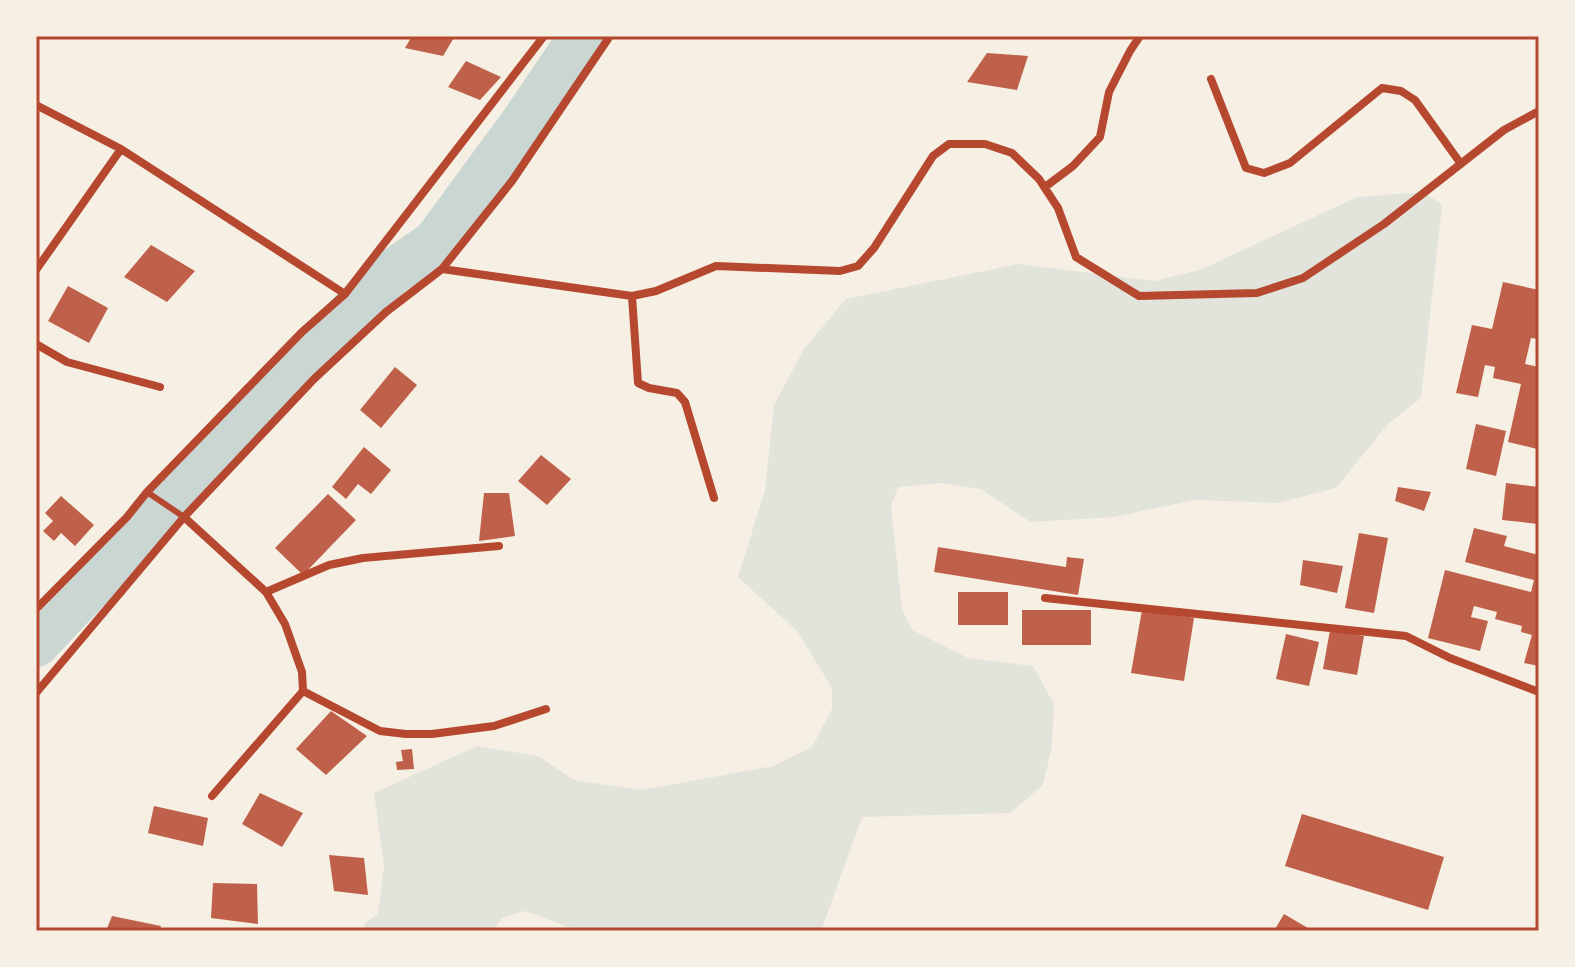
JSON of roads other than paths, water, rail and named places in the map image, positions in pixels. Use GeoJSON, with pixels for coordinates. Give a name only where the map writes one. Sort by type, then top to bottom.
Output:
{"type":"FeatureCollection","features":[{"type":"Feature","properties":{"kind":"street"},"geometry":{"type":"LineString","coordinates":[[36,610],[302,332],[345,294],[544,36]]}},
{"type":"Feature","properties":{"kind":"street"},"geometry":{"type":"LineString","coordinates":[[36,693],[184,517],[314,379],[386,312],[442,269],[512,181],[610,36]]}},
{"type":"Feature","properties":{"kind":"street"},"geometry":{"type":"LineString","coordinates":[[1045,187],[1073,166],[1100,137],[1109,92],[1140,36]]}},
{"type":"Feature","properties":{"kind":"street"},"geometry":{"type":"LineString","coordinates":[[1211,79],[1246,168],[1264,173],[1290,163],[1382,88],[1401,91],[1415,100],[1461,164]]}},
{"type":"Feature","properties":{"kind":"street"},"geometry":{"type":"LineString","coordinates":[[36,105],[121,149],[345,294]]}},
{"type":"Feature","properties":{"kind":"street"},"geometry":{"type":"LineString","coordinates":[[442,269],[632,296],[656,291],[716,266],[840,271],[858,266],[874,248],[933,156],[949,144],[985,144],[1012,153],[1045,187],[1058,208],[1076,257],[1139,296],[1257,293],[1303,278],[1384,224],[1504,130],[1539,111]]}},
{"type":"Feature","properties":{"kind":"street"},"geometry":{"type":"LineString","coordinates":[[36,270],[121,149]]}},
{"type":"Feature","properties":{"kind":"street"},"geometry":{"type":"LineString","coordinates":[[632,296],[638,383],[677,393],[685,402],[714,498]]}},
{"type":"Feature","properties":{"kind":"street"},"geometry":{"type":"LineString","coordinates":[[36,344],[67,362],[160,387]]}},
{"type":"Feature","properties":{"kind":"street"},"geometry":{"type":"LineString","coordinates":[[184,517],[266,592],[285,624],[302,672],[303,691],[212,796]]}},
{"type":"Feature","properties":{"kind":"street"},"geometry":{"type":"LineString","coordinates":[[266,592],[329,565],[363,558],[499,546]]}},
{"type":"Feature","properties":{"kind":"street"},"geometry":{"type":"LineString","coordinates":[[1045,598],[1406,636],[1450,658],[1539,692]]}},
{"type":"Feature","properties":{"kind":"street"},"geometry":{"type":"LineString","coordinates":[[303,691],[380,731],[406,734],[483,728],[546,709]]}},
{"type":"Feature","properties":{"kind":"lane"},"geometry":{"type":"LineString","coordinates":[[147,492],[184,517]]}},
{"type":"Feature","properties":{"kind":"waterway"},"geometry":{"type":"LineString","coordinates":[[36,644],[315,349],[390,274],[435,243],[582,36]]}}]}
